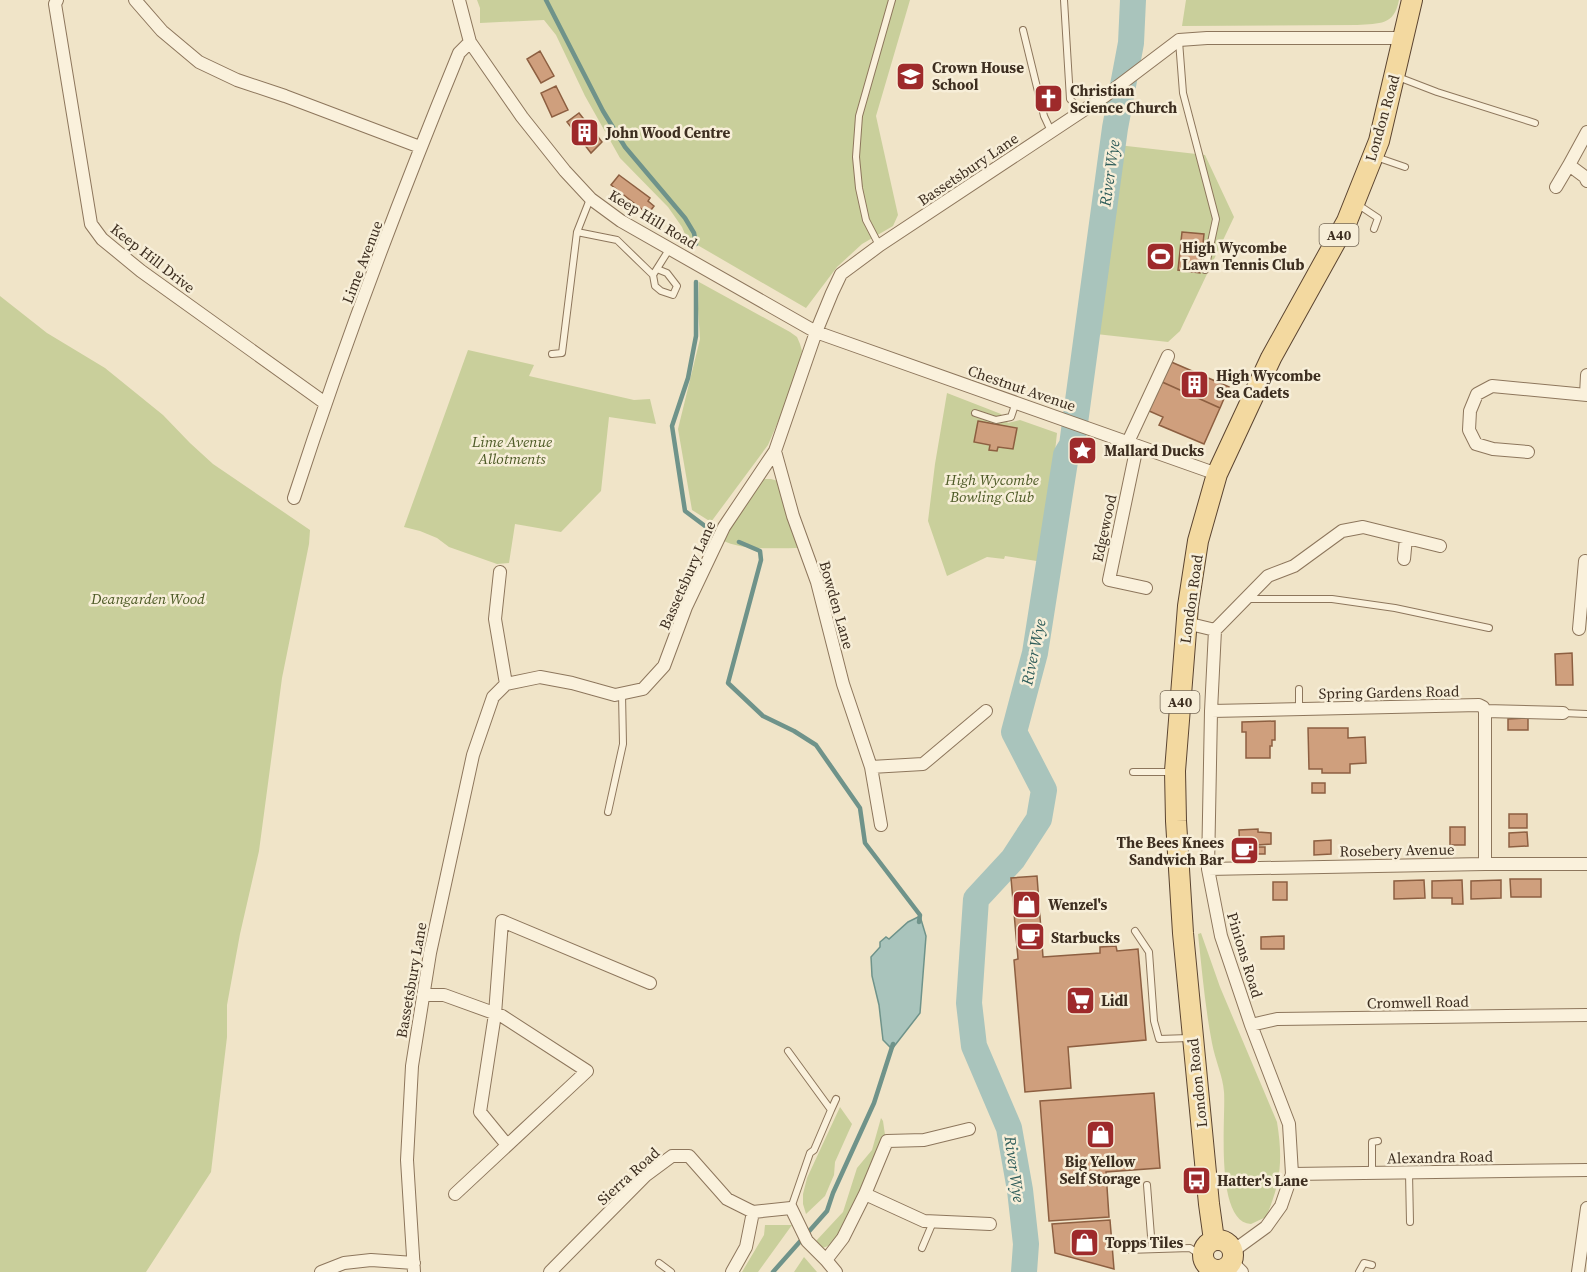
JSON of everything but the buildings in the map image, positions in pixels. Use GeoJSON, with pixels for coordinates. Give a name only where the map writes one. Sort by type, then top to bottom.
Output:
{"type":"FeatureCollection","features":[{"type":"Feature","properties":{"kind":"main road","name":"London Road"},"geometry":{"type":"LineString","coordinates":[[1215,1240],[1209,1204],[1192,1038],[1176,821],[1175,771],[1186,623],[1198,541],[1217,474],[1271,358],[1347,221],[1379,141],[1412,0]]}},
{"type":"Feature","properties":{"kind":"main road"},"geometry":{"type":"LineString","coordinates":[[1215,1240],[1222,1240],[1229,1244],[1236,1262],[1222,1270],[1208,1266],[1204,1249],[1208,1243],[1215,1240]]}},
{"type":"Feature","properties":{"kind":"street","name":"Keep Hill Drive"},"geometry":{"type":"LineString","coordinates":[[57,0],[55,4],[91,224],[102,239],[141,271],[325,403]]}},
{"type":"Feature","properties":{"kind":"street"},"geometry":{"type":"LineString","coordinates":[[135,0],[162,31],[199,62],[237,80],[420,147]]}},
{"type":"Feature","properties":{"kind":"street","name":"Keep Hill Road"},"geometry":{"type":"LineString","coordinates":[[459,0],[470,42],[522,117],[565,171],[591,199],[621,221],[816,332]]}},
{"type":"Feature","properties":{"kind":"street"},"geometry":{"type":"LineString","coordinates":[[1179,40],[1403,38]]}},
{"type":"Feature","properties":{"kind":"street","name":"Bassetsbury Lane"},"geometry":{"type":"LineString","coordinates":[[414,1267],[407,1160],[412,1066],[432,941],[473,755],[493,697],[506,684],[540,677],[615,695],[643,689],[664,666],[686,606],[723,527],[775,451],[816,332],[841,274],[880,245],[1082,112],[1179,40]]}},
{"type":"Feature","properties":{"kind":"street","name":"Lime Avenue"},"geometry":{"type":"LineString","coordinates":[[294,498],[325,403],[420,147],[459,53],[470,42]]}},
{"type":"Feature","properties":{"kind":"street"},"geometry":{"type":"LineString","coordinates":[[1556,187],[1587,132]]}},
{"type":"Feature","properties":{"kind":"street"},"geometry":{"type":"LineString","coordinates":[[1569,165],[1587,181]]}},
{"type":"Feature","properties":{"kind":"street","name":"Chestnut Avenue"},"geometry":{"type":"LineString","coordinates":[[816,332],[1217,474]]}},
{"type":"Feature","properties":{"kind":"street"},"geometry":{"type":"LineString","coordinates":[[1133,444],[1168,356]]}},
{"type":"Feature","properties":{"kind":"street"},"geometry":{"type":"LineString","coordinates":[[1528,452],[1493,449],[1476,444],[1469,430],[1470,411],[1477,394],[1492,386],[1586,395],[1587,375]]}},
{"type":"Feature","properties":{"kind":"street","name":"Edgewood"},"geometry":{"type":"LineString","coordinates":[[1133,444],[1109,580],[1146,588]]}},
{"type":"Feature","properties":{"kind":"street","name":"Bowden Lane"},"geometry":{"type":"LineString","coordinates":[[775,451],[793,516],[817,582],[843,684],[871,767],[881,825]]}},
{"type":"Feature","properties":{"kind":"street"},"geometry":{"type":"LineString","coordinates":[[1186,623],[1215,630],[1268,576],[1294,566],[1341,531],[1363,527],[1440,546]]}},
{"type":"Feature","properties":{"kind":"street"},"geometry":{"type":"LineString","coordinates":[[1404,559],[1406,538]]}},
{"type":"Feature","properties":{"kind":"street"},"geometry":{"type":"LineString","coordinates":[[1579,629],[1584,599],[1585,561]]}},
{"type":"Feature","properties":{"kind":"street"},"geometry":{"type":"LineString","coordinates":[[500,572],[495,619],[506,684]]}},
{"type":"Feature","properties":{"kind":"street","name":"Pinions Road"},"geometry":{"type":"LineString","coordinates":[[1215,630],[1208,869],[1221,936],[1251,1025],[1289,1124],[1292,1174],[1281,1206],[1236,1262]]}},
{"type":"Feature","properties":{"kind":"street","name":"Spring Gardens Road"},"geometry":{"type":"LineString","coordinates":[[1211,711],[1479,705],[1485,711],[1563,713]]}},
{"type":"Feature","properties":{"kind":"street"},"geometry":{"type":"LineString","coordinates":[[871,767],[923,764],[986,711]]}},
{"type":"Feature","properties":{"kind":"street"},"geometry":{"type":"LineString","coordinates":[[1485,711],[1485,864]]}},
{"type":"Feature","properties":{"kind":"street","name":"Rosebery Avenue"},"geometry":{"type":"LineString","coordinates":[[1208,869],[1587,864]]}},
{"type":"Feature","properties":{"kind":"street"},"geometry":{"type":"LineString","coordinates":[[507,1145],[480,1112],[495,1014],[502,921],[650,982]]}},
{"type":"Feature","properties":{"kind":"street"},"geometry":{"type":"LineString","coordinates":[[423,995],[444,995],[502,1016],[587,1071],[455,1194]]}},
{"type":"Feature","properties":{"kind":"street","name":"Cromwell Road"},"geometry":{"type":"LineString","coordinates":[[1251,1025],[1277,1019],[1587,1015]]}},
{"type":"Feature","properties":{"kind":"street"},"geometry":{"type":"LineString","coordinates":[[826,1260],[843,1238],[865,1194],[887,1141],[924,1140],[969,1129]]}},
{"type":"Feature","properties":{"kind":"street","name":"Sierra Road"},"geometry":{"type":"LineString","coordinates":[[550,1272],[645,1176],[672,1156],[689,1156],[727,1199],[753,1212]]}},
{"type":"Feature","properties":{"kind":"street","name":"Alexandra Road"},"geometry":{"type":"LineString","coordinates":[[1292,1174],[1587,1170]]}},
{"type":"Feature","properties":{"kind":"street"},"geometry":{"type":"LineString","coordinates":[[865,1194],[924,1221],[990,1224]]}},
{"type":"Feature","properties":{"kind":"street"},"geometry":{"type":"LineString","coordinates":[[732,1272],[746,1247],[753,1212],[792,1208],[807,1241],[836,1272]]}},
{"type":"Feature","properties":{"kind":"street"},"geometry":{"type":"LineString","coordinates":[[1578,1272],[1587,1208]]}},
{"type":"Feature","properties":{"kind":"street"},"geometry":{"type":"LineString","coordinates":[[321,1272],[344,1263],[371,1260],[414,1267]]}},
{"type":"Feature","properties":{"kind":"lane"},"geometry":{"type":"LineString","coordinates":[[880,245],[866,220],[859,188],[856,157],[859,116],[892,0]]}},
{"type":"Feature","properties":{"kind":"lane"},"geometry":{"type":"LineString","coordinates":[[1064,0],[1070,99],[1082,112]]}},
{"type":"Feature","properties":{"kind":"lane"},"geometry":{"type":"LineString","coordinates":[[1023,30],[1044,116],[1051,132]]}},
{"type":"Feature","properties":{"kind":"lane"},"geometry":{"type":"LineString","coordinates":[[1179,40],[1183,93],[1216,219],[1205,270]]}},
{"type":"Feature","properties":{"kind":"lane"},"geometry":{"type":"LineString","coordinates":[[1394,75],[1437,92],[1535,123]]}},
{"type":"Feature","properties":{"kind":"lane"},"geometry":{"type":"LineString","coordinates":[[1373,156],[1405,167]]}},
{"type":"Feature","properties":{"kind":"lane"},"geometry":{"type":"LineString","coordinates":[[552,354],[562,353],[577,232],[591,199]]}},
{"type":"Feature","properties":{"kind":"lane"},"geometry":{"type":"LineString","coordinates":[[1354,202],[1378,218],[1374,229]]}},
{"type":"Feature","properties":{"kind":"lane"},"geometry":{"type":"LineString","coordinates":[[577,232],[618,240],[655,272],[670,248]]}},
{"type":"Feature","properties":{"kind":"lane"},"geometry":{"type":"LineString","coordinates":[[975,413],[996,420],[1011,417],[1016,402]]}},
{"type":"Feature","properties":{"kind":"lane"},"geometry":{"type":"LineString","coordinates":[[1246,600],[1332,599],[1395,608],[1489,628]]}},
{"type":"Feature","properties":{"kind":"lane"},"geometry":{"type":"LineString","coordinates":[[1299,689],[1299,709]]}},
{"type":"Feature","properties":{"kind":"lane"},"geometry":{"type":"LineString","coordinates":[[608,812],[624,744],[622,693]]}},
{"type":"Feature","properties":{"kind":"lane"},"geometry":{"type":"LineString","coordinates":[[1563,713],[1587,714]]}},
{"type":"Feature","properties":{"kind":"lane"},"geometry":{"type":"LineString","coordinates":[[1133,772],[1175,771]]}},
{"type":"Feature","properties":{"kind":"lane"},"geometry":{"type":"LineString","coordinates":[[1135,931],[1149,952],[1154,1021],[1159,1039],[1192,1038]]}},
{"type":"Feature","properties":{"kind":"lane"},"geometry":{"type":"LineString","coordinates":[[788,1052],[831,1110]]}},
{"type":"Feature","properties":{"kind":"lane"},"geometry":{"type":"LineString","coordinates":[[792,1208],[810,1153],[814,1150],[836,1099]]}},
{"type":"Feature","properties":{"kind":"lane"},"geometry":{"type":"LineString","coordinates":[[1372,1173],[1372,1142],[1378,1141]]}},
{"type":"Feature","properties":{"kind":"lane"},"geometry":{"type":"LineString","coordinates":[[1409,1173],[1410,1222]]}},
{"type":"Feature","properties":{"kind":"lane"},"geometry":{"type":"LineString","coordinates":[[1147,1185],[1152,1249]]}},
{"type":"Feature","properties":{"kind":"lane"},"geometry":{"type":"LineString","coordinates":[[922,1248],[933,1222]]}},
{"type":"Feature","properties":{"kind":"lane"},"geometry":{"type":"LineString","coordinates":[[1127,1250],[1190,1248],[1208,1266]]}},
{"type":"Feature","properties":{"kind":"lane"},"geometry":{"type":"LineString","coordinates":[[659,1263],[671,1272]]}},
{"type":"Feature","properties":{"kind":"lane"},"geometry":{"type":"LineString","coordinates":[[1359,1272],[1364,1263],[1371,1265]]}},
{"type":"Feature","properties":{"kind":"green space"},"geometry":{"type":"Polygon","coordinates":[[[477,0],[910,0],[876,116],[898,215],[893,226],[862,244],[837,267],[806,308],[687,239],[682,227],[668,207],[620,158],[585,96],[556,35],[544,20],[480,23],[480,8],[477,0]]]}},
{"type":"Feature","properties":{"kind":"green space"},"geometry":{"type":"Polygon","coordinates":[[[1186,0],[1399,0],[1394,15],[1390,19],[1373,24],[1182,26],[1186,0]]]}},
{"type":"Feature","properties":{"kind":"green space","name":"High Wycombe Lawn Tennis Club"},"geometry":{"type":"Polygon","coordinates":[[[1118,145],[1205,155],[1234,217],[1180,331],[1168,342],[1096,334],[1118,145]]]}},
{"type":"Feature","properties":{"kind":"green space"},"geometry":{"type":"Polygon","coordinates":[[[699,282],[790,332],[797,337],[802,351],[792,389],[768,445],[711,522],[692,510],[678,429],[700,339],[699,282]]]}},
{"type":"Feature","properties":{"kind":"green space","name":"Deangarden Wood"},"geometry":{"type":"Polygon","coordinates":[[[0,296],[47,333],[105,368],[163,415],[213,464],[310,530],[282,678],[259,851],[227,1005],[227,1037],[211,1172],[146,1272],[0,1272],[0,296]]]}},
{"type":"Feature","properties":{"kind":"green space","name":"Lime Avenue Allotments"},"geometry":{"type":"Polygon","coordinates":[[[468,350],[534,365],[529,376],[634,400],[650,399],[656,424],[609,417],[601,491],[561,532],[515,524],[509,563],[497,564],[449,547],[437,538],[420,531],[404,527],[468,350]]]}},
{"type":"Feature","properties":{"kind":"green space","name":"High Wycombe Bowling Club"},"geometry":{"type":"Polygon","coordinates":[[[947,393],[1001,414],[1008,423],[1020,420],[1057,433],[1043,562],[1005,556],[1004,559],[987,557],[947,576],[928,521],[947,393]]]}},
{"type":"Feature","properties":{"kind":"green space"},"geometry":{"type":"Polygon","coordinates":[[[763,479],[778,481],[801,548],[739,546],[722,540],[763,479]]]}},
{"type":"Feature","properties":{"kind":"green space"},"geometry":{"type":"Polygon","coordinates":[[[1201,933],[1220,987],[1277,1122],[1280,1148],[1278,1182],[1266,1217],[1251,1224],[1239,1219],[1231,1206],[1227,1188],[1224,1167],[1224,1092],[1207,1016],[1198,934],[1201,933]]]}},
{"type":"Feature","properties":{"kind":"green space"},"geometry":{"type":"Polygon","coordinates":[[[840,1107],[852,1124],[835,1162],[834,1175],[825,1196],[806,1214],[803,1194],[807,1178],[840,1107]]]}},
{"type":"Feature","properties":{"kind":"green space"},"geometry":{"type":"Polygon","coordinates":[[[881,1118],[886,1142],[840,1238],[826,1247],[817,1247],[816,1241],[843,1212],[857,1168],[872,1150],[881,1118]]]}},
{"type":"Feature","properties":{"kind":"green space"},"geometry":{"type":"Polygon","coordinates":[[[765,1225],[792,1225],[758,1272],[742,1272],[764,1235],[765,1225]]]}},
{"type":"Feature","properties":{"kind":"green space"},"geometry":{"type":"Polygon","coordinates":[[[804,1257],[817,1272],[794,1272],[804,1257]]]}},
{"type":"Feature","properties":{"kind":"water"},"geometry":{"type":"Polygon","coordinates":[[[920,916],[926,936],[920,1013],[892,1049],[883,1040],[871,957],[880,947],[880,942],[886,937],[889,939],[908,922],[920,916]]]}},
{"type":"Feature","properties":{"kind":"waterway"},"geometry":{"type":"LineString","coordinates":[[546,0],[603,111],[625,147],[685,218],[694,233],[696,244]]}},
{"type":"Feature","properties":{"kind":"waterway","name":"River Wye"},"geometry":{"type":"LineString","coordinates":[[1024,1272],[1026,1244],[1020,1190],[1009,1128],[974,1046],[969,1003],[976,899],[1013,859],[1039,819],[1044,790],[1014,732],[1035,653],[1066,455],[1072,445],[1115,128],[1131,43],[1133,0]]}},
{"type":"Feature","properties":{"kind":"waterway"},"geometry":{"type":"LineString","coordinates":[[696,282],[696,336],[688,378],[672,426],[685,511],[716,531]]}},
{"type":"Feature","properties":{"kind":"waterway"},"geometry":{"type":"LineString","coordinates":[[739,542],[760,551],[761,560],[728,683],[763,716],[816,745],[860,808],[865,843],[920,915],[919,922]]}},
{"type":"Feature","properties":{"kind":"waterway"},"geometry":{"type":"LineString","coordinates":[[773,1272],[827,1211],[874,1103],[893,1044]]}},
{"type":"Feature","properties":{"kind":"place","name":"Crown House School"},"geometry":{"type":"Point","coordinates":[911,76]}},
{"type":"Feature","properties":{"kind":"place","name":"Christian Science Church"},"geometry":{"type":"Point","coordinates":[1049,99]}},
{"type":"Feature","properties":{"kind":"place","name":"John Wood Centre"},"geometry":{"type":"Point","coordinates":[585,132]}},
{"type":"Feature","properties":{"kind":"place","name":"High Wycombe Lawn Tennis Club"},"geometry":{"type":"Point","coordinates":[1161,256]}},
{"type":"Feature","properties":{"kind":"place","name":"High Wycombe Sea Cadets"},"geometry":{"type":"Point","coordinates":[1195,384]}},
{"type":"Feature","properties":{"kind":"place","name":"Mallard Ducks"},"geometry":{"type":"Point","coordinates":[1083,450]}},
{"type":"Feature","properties":{"kind":"place","name":"The Bees Knees Sandwich Bar"},"geometry":{"type":"Point","coordinates":[1245,851]}},
{"type":"Feature","properties":{"kind":"place","name":"Wenzel's"},"geometry":{"type":"Point","coordinates":[1027,904]}},
{"type":"Feature","properties":{"kind":"place","name":"Starbucks"},"geometry":{"type":"Point","coordinates":[1030,937]}},
{"type":"Feature","properties":{"kind":"place","name":"Lidl"},"geometry":{"type":"Point","coordinates":[1080,1000]}},
{"type":"Feature","properties":{"kind":"place","name":"Big Yellow Self Storage"},"geometry":{"type":"Point","coordinates":[1100,1134]}},
{"type":"Feature","properties":{"kind":"place","name":"Hatter's Lane"},"geometry":{"type":"Point","coordinates":[1196,1180]}},
{"type":"Feature","properties":{"kind":"place","name":"Topps Tiles"},"geometry":{"type":"Point","coordinates":[1084,1242]}}]}
